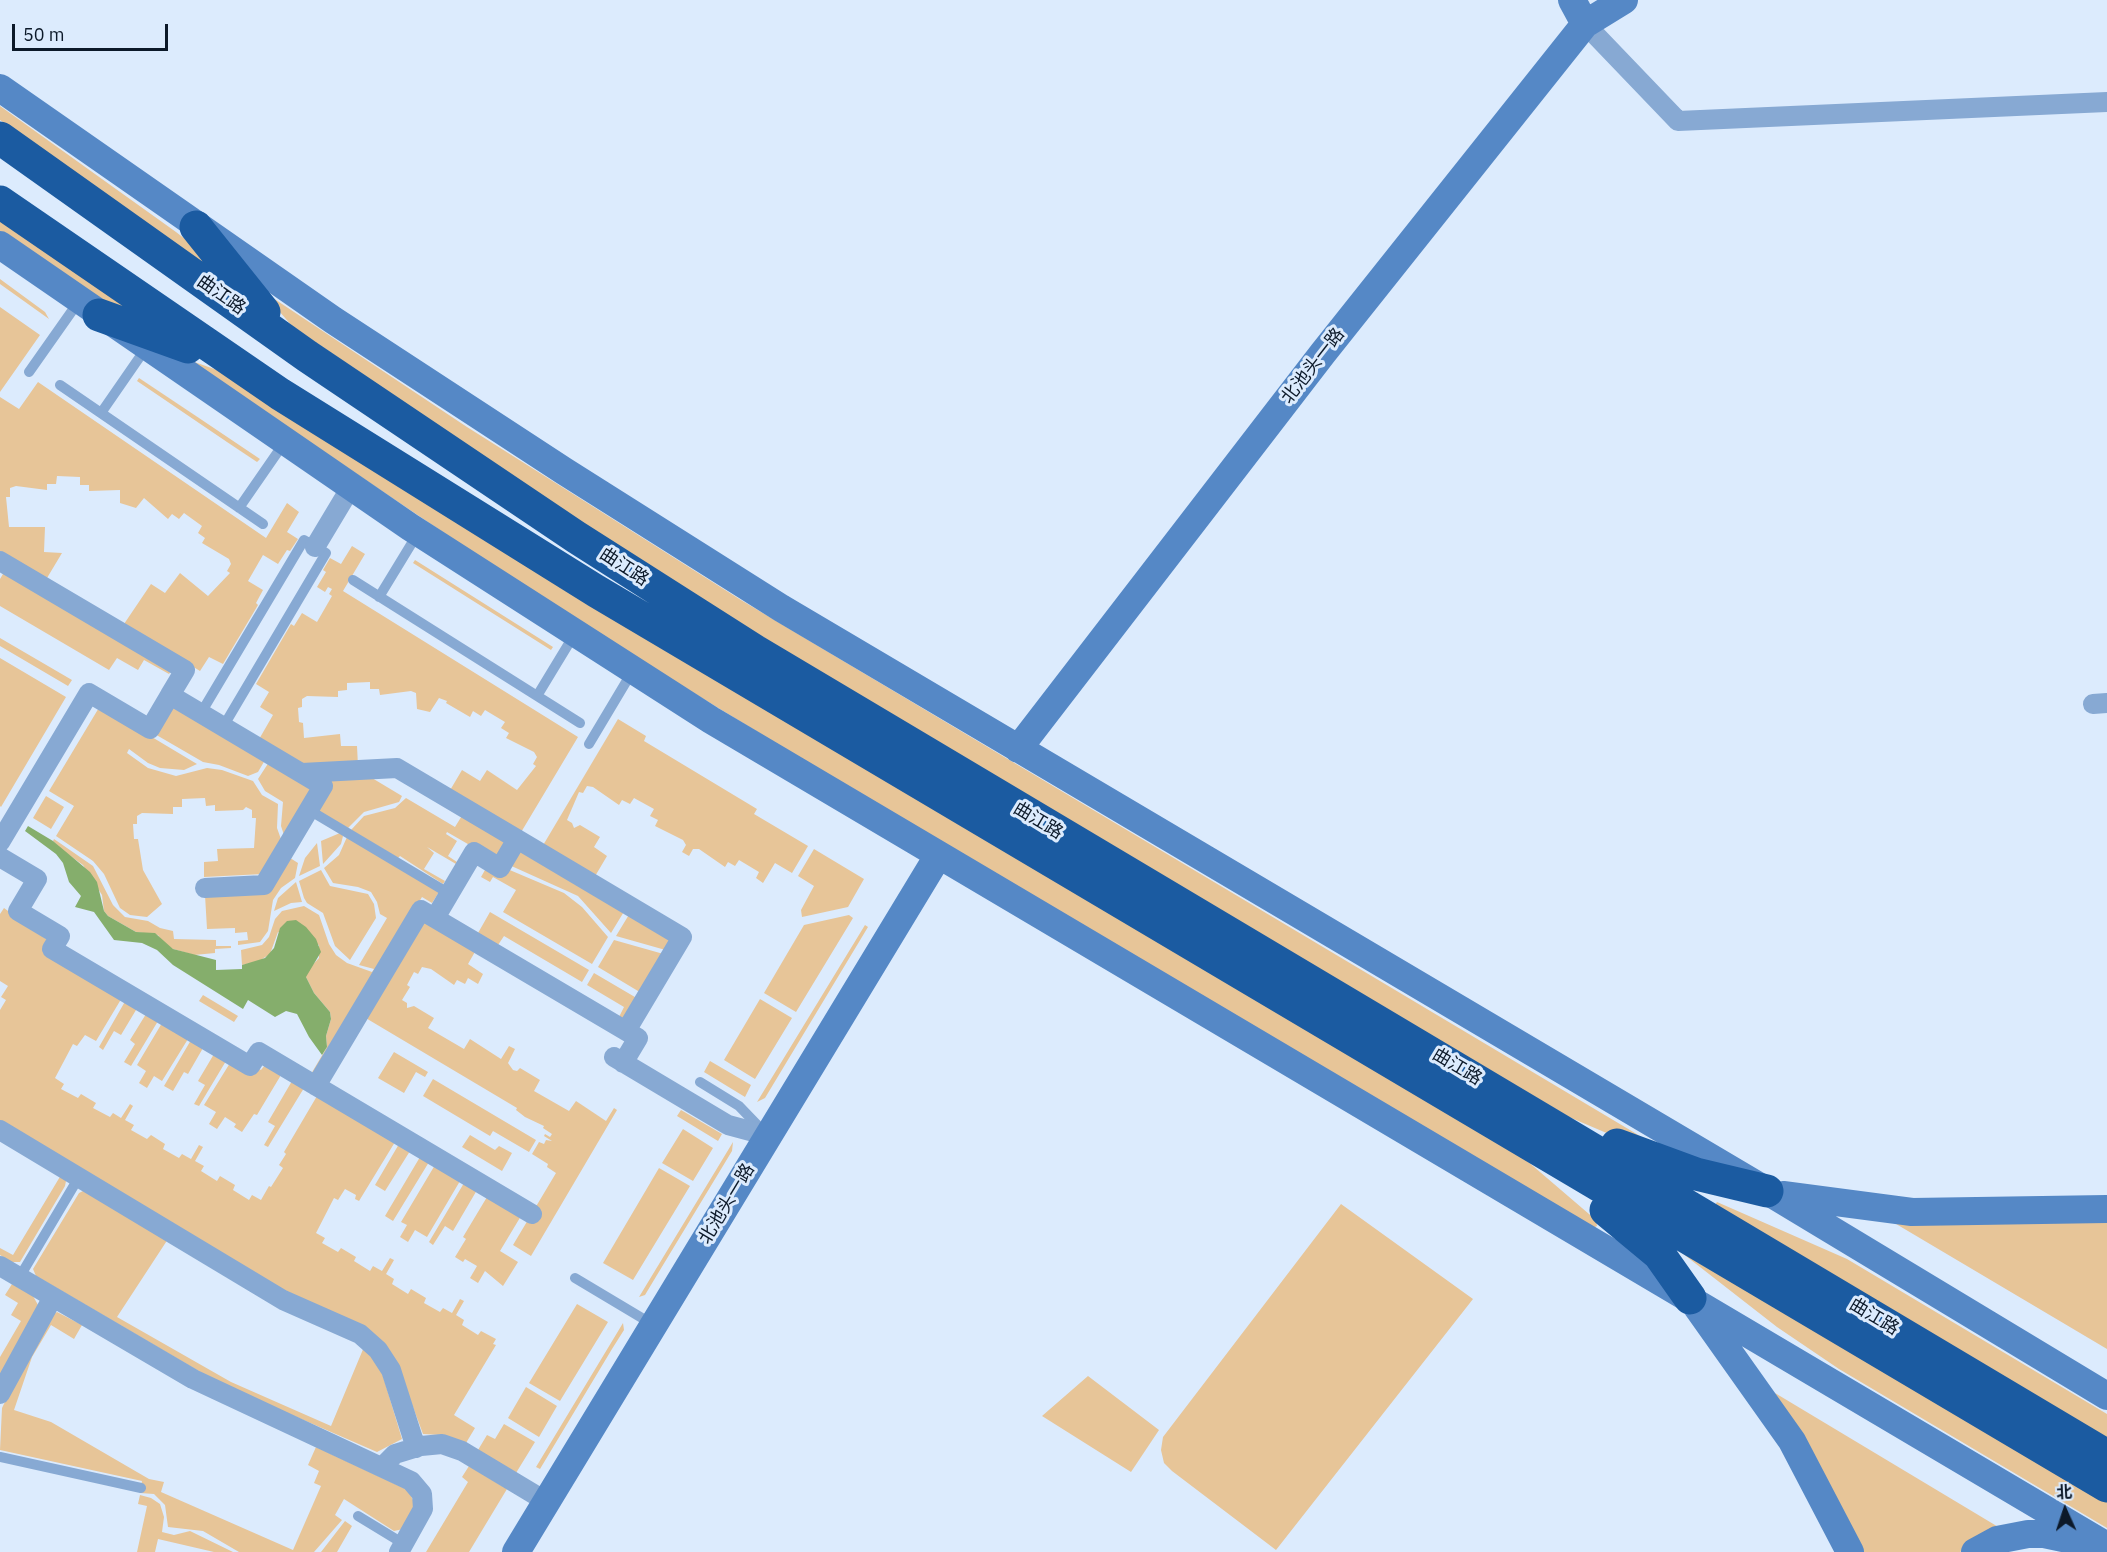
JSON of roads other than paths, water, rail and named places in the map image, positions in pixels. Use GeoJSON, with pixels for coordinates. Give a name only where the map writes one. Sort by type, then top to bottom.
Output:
{"type":"FeatureCollection","features":[{"type":"Feature","properties":{"kind":"highway","name":"曲江路"},"geometry":{"type":"LineString","coordinates":[[0,138],[287,342],[576,537],[765,657],[2107,1486]]}},
{"type":"Feature","properties":{"kind":"highway","name":"曲江路"},"geometry":{"type":"LineString","coordinates":[[0,202],[235,364],[441,496],[675,640],[2107,1456]]}},
{"type":"Feature","properties":{"kind":"highway"},"geometry":{"type":"LineString","coordinates":[[196,227],[287,342]]}},
{"type":"Feature","properties":{"kind":"highway"},"geometry":{"type":"LineString","coordinates":[[89,308],[235,364]]}},
{"type":"Feature","properties":{"kind":"highway"},"geometry":{"type":"LineString","coordinates":[[1536,1132],[1767,1191]]}},
{"type":"Feature","properties":{"kind":"highway"},"geometry":{"type":"LineString","coordinates":[[1536,1132],[1659,1254],[1690,1298]]}},
{"type":"Feature","properties":{"kind":"main road","name":"北池头一路"},"geometry":{"type":"LineString","coordinates":[[1018,749],[1323,353],[1579,12],[1624,0]]}},
{"type":"Feature","properties":{"kind":"main road"},"geometry":{"type":"LineString","coordinates":[[0,88],[196,227],[408,370],[640,520],[1018,749],[1767,1191],[2107,1396]]}},
{"type":"Feature","properties":{"kind":"main road"},"geometry":{"type":"LineString","coordinates":[[0,245],[284,443],[633,671],[938,856],[1690,1298],[2107,1547]]}},
{"type":"Feature","properties":{"kind":"main road","name":"北池头一路"},"geometry":{"type":"LineString","coordinates":[[516,1552],[938,856]]}},
{"type":"Feature","properties":{"kind":"main road"},"geometry":{"type":"LineString","coordinates":[[1767,1191],[1803,1199],[1912,1212],[2107,1209]]}},
{"type":"Feature","properties":{"kind":"main road"},"geometry":{"type":"LineString","coordinates":[[1690,1298],[1768,1404],[1792,1442],[1850,1552]]}},
{"type":"Feature","properties":{"kind":"main road"},"geometry":{"type":"LineString","coordinates":[[1976,1552],[1997,1540],[2031,1533],[2107,1547]]}},
{"type":"Feature","properties":{"kind":"street"},"geometry":{"type":"LineString","coordinates":[[1579,12],[1678,120],[2107,102]]}},
{"type":"Feature","properties":{"kind":"street"},"geometry":{"type":"LineString","coordinates":[[315,547],[351,488]]}},
{"type":"Feature","properties":{"kind":"street"},"geometry":{"type":"LineString","coordinates":[[0,561],[185,670],[150,729],[89,693],[7,815],[0,842]]}},
{"type":"Feature","properties":{"kind":"street"},"geometry":{"type":"LineString","coordinates":[[170,695],[323,786],[264,885],[205,888]]}},
{"type":"Feature","properties":{"kind":"street"},"geometry":{"type":"LineString","coordinates":[[302,773],[397,768],[682,937],[626,1031]]}},
{"type":"Feature","properties":{"kind":"street"},"geometry":{"type":"LineString","coordinates":[[435,918],[474,852],[500,868],[517,839]]}},
{"type":"Feature","properties":{"kind":"street"},"geometry":{"type":"LineString","coordinates":[[0,857],[37,879],[18,911],[60,936],[52,949],[250,1066],[259,1052],[532,1214]]}},
{"type":"Feature","properties":{"kind":"street"},"geometry":{"type":"LineString","coordinates":[[316,1086],[421,910],[638,1038],[618,1060],[728,1125],[769,1136]]}},
{"type":"Feature","properties":{"kind":"street"},"geometry":{"type":"LineString","coordinates":[[0,1130],[284,1300],[350,1329],[369,1341],[391,1370],[416,1448]]}},
{"type":"Feature","properties":{"kind":"street"},"geometry":{"type":"LineString","coordinates":[[0,1266],[193,1379],[411,1481],[422,1494],[423,1509],[402,1548]]}},
{"type":"Feature","properties":{"kind":"street"},"geometry":{"type":"LineString","coordinates":[[0,1394],[52,1297]]}},
{"type":"Feature","properties":{"kind":"street"},"geometry":{"type":"LineString","coordinates":[[383,1466],[395,1454],[416,1448],[431,1444],[452,1447],[547,1502]]}},
{"type":"Feature","properties":{"kind":"lane"},"geometry":{"type":"LineString","coordinates":[[29,372],[89,308]]}},
{"type":"Feature","properties":{"kind":"lane"},"geometry":{"type":"LineString","coordinates":[[100,413],[146,348]]}},
{"type":"Feature","properties":{"kind":"lane"},"geometry":{"type":"LineString","coordinates":[[60,385],[263,524]]}},
{"type":"Feature","properties":{"kind":"lane"},"geometry":{"type":"LineString","coordinates":[[239,508],[284,443]]}},
{"type":"Feature","properties":{"kind":"lane"},"geometry":{"type":"LineString","coordinates":[[379,597],[418,532]]}},
{"type":"Feature","properties":{"kind":"lane"},"geometry":{"type":"LineString","coordinates":[[201,713],[304,540],[326,553],[223,726]]}},
{"type":"Feature","properties":{"kind":"lane"},"geometry":{"type":"LineString","coordinates":[[352,580],[580,723]]}},
{"type":"Feature","properties":{"kind":"lane"},"geometry":{"type":"LineString","coordinates":[[537,696],[574,634]]}},
{"type":"Feature","properties":{"kind":"lane"},"geometry":{"type":"LineString","coordinates":[[589,744],[633,671]]}},
{"type":"Feature","properties":{"kind":"lane"},"geometry":{"type":"LineString","coordinates":[[309,810],[450,894]]}},
{"type":"Feature","properties":{"kind":"lane"},"geometry":{"type":"LineString","coordinates":[[700,1082],[739,1106],[769,1136]]}},
{"type":"Feature","properties":{"kind":"lane"},"geometry":{"type":"LineString","coordinates":[[19,1278],[79,1177]]}},
{"type":"Feature","properties":{"kind":"lane"},"geometry":{"type":"LineString","coordinates":[[575,1278],[654,1325]]}},
{"type":"Feature","properties":{"kind":"lane"},"geometry":{"type":"LineString","coordinates":[[0,1457],[141,1488]]}},
{"type":"Feature","properties":{"kind":"lane"},"geometry":{"type":"LineString","coordinates":[[358,1516],[402,1548]]}}]}
